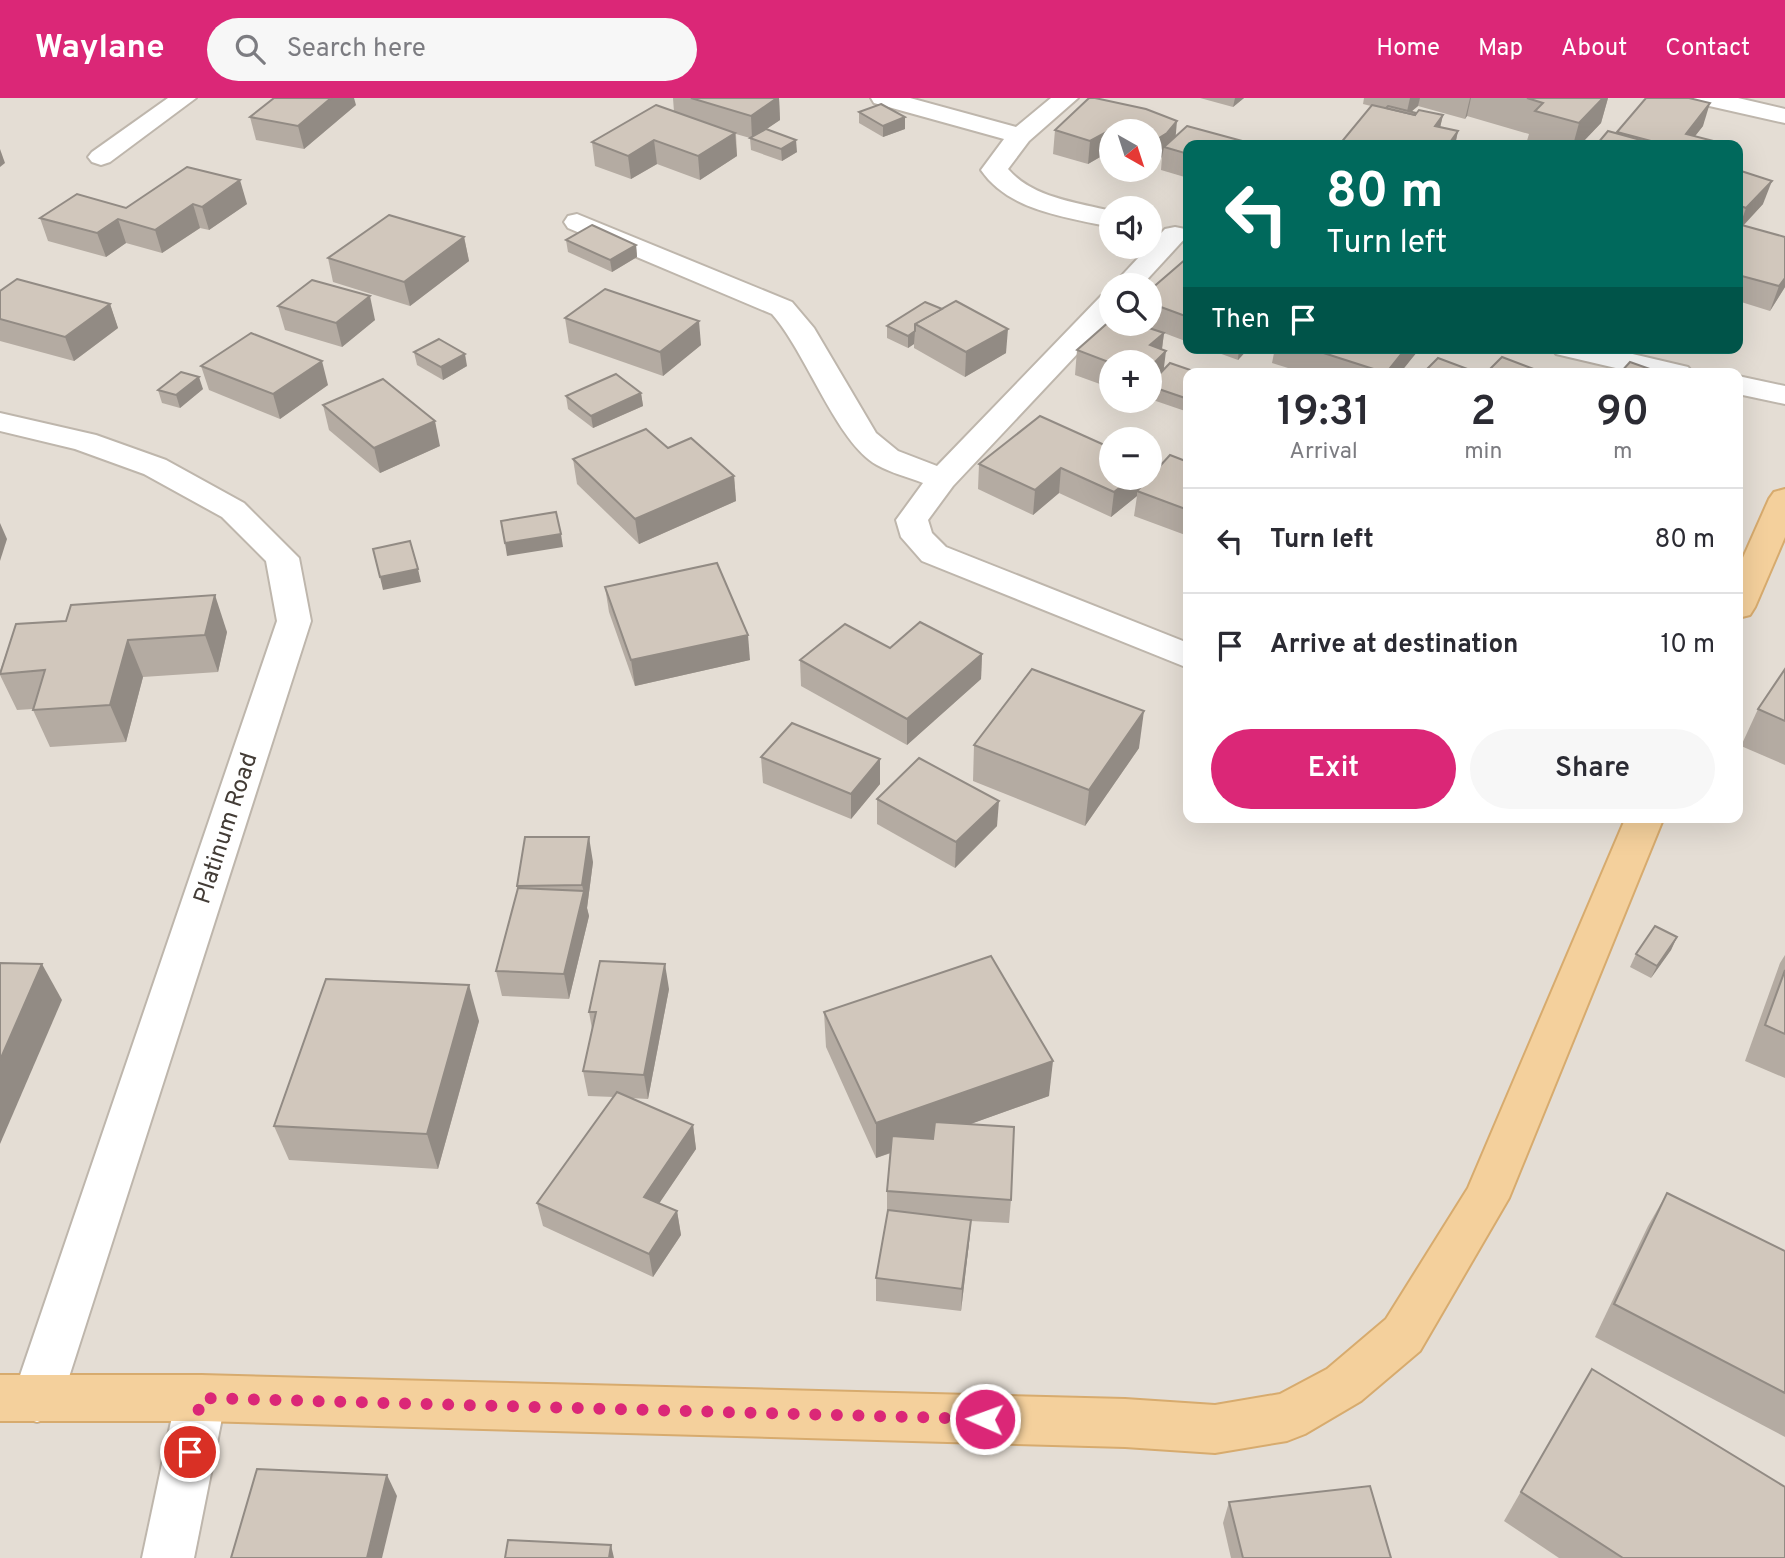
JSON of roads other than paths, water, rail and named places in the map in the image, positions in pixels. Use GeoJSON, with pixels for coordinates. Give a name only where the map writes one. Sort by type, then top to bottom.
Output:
{"type":"FeatureCollection","features":[{"type":"Feature","properties":{"kind":"main road"},"geometry":{"type":"LineString","coordinates":[[1743,596],[1783,510]]}},
{"type":"Feature","properties":{"kind":"main road"},"geometry":{"type":"LineString","coordinates":[[18,1398],[201,1398],[1125,1423],[1214,1429],[1287,1417],[1344,1385],[1403,1335],[1486,1198],[1642,823]]}},
{"type":"Feature","properties":{"kind":"street"},"geometry":{"type":"LineString","coordinates":[[101,157],[184,98]]}},
{"type":"Feature","properties":{"kind":"street"},"geometry":{"type":"LineString","coordinates":[[883,98],[1020,136]]}},
{"type":"Feature","properties":{"kind":"street"},"geometry":{"type":"LineString","coordinates":[[1066,98],[1020,136],[994,170],[1003,183],[1053,203],[1099,216]]}},
{"type":"Feature","properties":{"kind":"street"},"geometry":{"type":"LineString","coordinates":[[1705,98],[1785,117]]}},
{"type":"Feature","properties":{"kind":"street"},"geometry":{"type":"LineString","coordinates":[[577,222],[782,308],[800,328],[864,438],[887,458],[942,479]]}},
{"type":"Feature","properties":{"kind":"street"},"geometry":{"type":"LineString","coordinates":[[1138,273],[1171,234]]}},
{"type":"Feature","properties":{"kind":"street"},"geometry":{"type":"LineString","coordinates":[[1099,315],[942,479],[912,520],[916,537],[934,554],[1183,654]]}},
{"type":"Feature","properties":{"kind":"street"},"geometry":{"type":"LineString","coordinates":[[1593,354],[1656,368]]}},
{"type":"Feature","properties":{"kind":"street"},"geometry":{"type":"LineString","coordinates":[[1743,386],[1785,395]]}},
{"type":"Feature","properties":{"kind":"street","name":"Platinum Road"},"geometry":{"type":"LineString","coordinates":[[0,422],[85,442],[155,467],[233,510],[282,558],[294,621],[18,1398]]}},
{"type":"Feature","properties":{"kind":"street"},"geometry":{"type":"LineString","coordinates":[[167,1558],[201,1398]]}}]}
